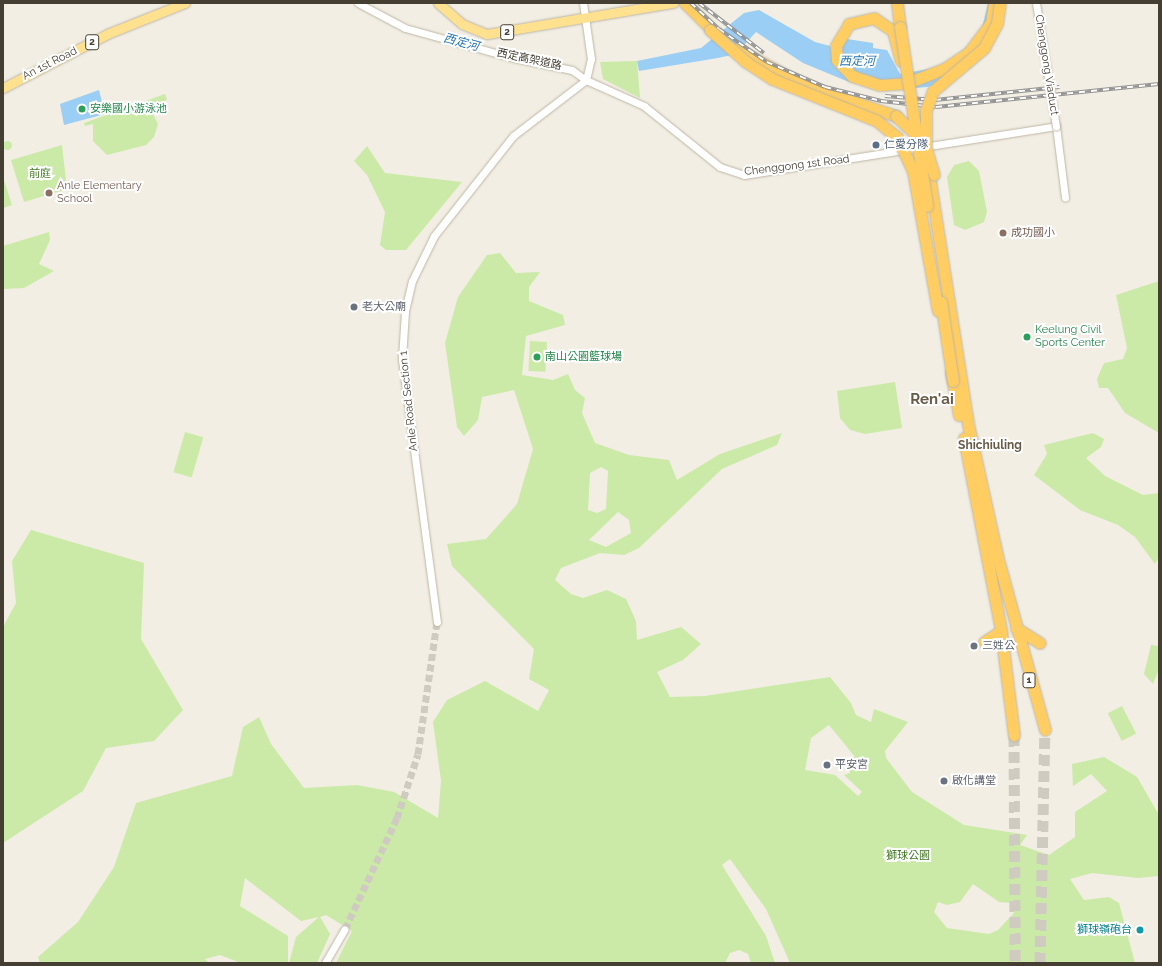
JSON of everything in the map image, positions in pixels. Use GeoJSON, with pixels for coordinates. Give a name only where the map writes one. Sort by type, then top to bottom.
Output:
{"type":"FeatureCollection","features":[{"type":"Feature","properties":{"kind":"highway"},"geometry":{"type":"LineString","coordinates":[[685,3],[710,30],[738,56],[772,79],[877,121],[897,137],[913,171],[1001,636]]}},
{"type":"Feature","properties":{"kind":"highway"},"geometry":{"type":"LineString","coordinates":[[897,3],[953,381]]}},
{"type":"Feature","properties":{"kind":"highway"},"geometry":{"type":"LineString","coordinates":[[904,3],[968,424],[1017,627],[1040,643]]}},
{"type":"Feature","properties":{"kind":"highway"},"geometry":{"type":"LineString","coordinates":[[916,132],[909,115],[905,88],[904,81],[902,67],[893,31],[879,20],[869,18],[853,21],[842,32],[835,51],[848,74],[880,85],[897,85],[902,84],[907,84],[944,69],[969,52],[991,23],[994,3]]}},
{"type":"Feature","properties":{"kind":"highway"},"geometry":{"type":"LineString","coordinates":[[926,154],[926,110],[933,91],[984,48],[997,24],[1000,3]]}},
{"type":"Feature","properties":{"kind":"highway"},"geometry":{"type":"LineString","coordinates":[[710,30],[774,71],[896,116],[919,136],[928,151],[934,174],[951,292],[954,335]]}},
{"type":"Feature","properties":{"kind":"highway"},"geometry":{"type":"LineString","coordinates":[[984,642],[1001,636],[1017,627]]}},
{"type":"Feature","properties":{"kind":"highway","name":"1"},"geometry":{"type":"LineString","coordinates":[[1017,627],[1045,730]]}},
{"type":"Feature","properties":{"kind":"highway","name":"1"},"geometry":{"type":"LineString","coordinates":[[1001,636],[1014,735]]}},
{"type":"Feature","properties":{"kind":"main road","name":"An 1st Road"},"geometry":{"type":"LineString","coordinates":[[3,88],[107,34],[185,3]]}},
{"type":"Feature","properties":{"kind":"main road","name":"2"},"geometry":{"type":"LineString","coordinates":[[438,3],[468,28],[487,34],[673,3]]}},
{"type":"Feature","properties":{"kind":"street","name":"西定高架道路"},"geometry":{"type":"LineString","coordinates":[[358,3],[405,28],[514,58],[572,70],[586,78]]}},
{"type":"Feature","properties":{"kind":"street"},"geometry":{"type":"LineString","coordinates":[[583,3],[592,59],[586,78]]}},
{"type":"Feature","properties":{"kind":"street","name":"Chenggong Viaduct"},"geometry":{"type":"LineString","coordinates":[[1036,3],[1056,126],[1065,198]]}},
{"type":"Feature","properties":{"kind":"street","name":"Chenggong 1st Road"},"geometry":{"type":"LineString","coordinates":[[586,78],[644,106],[720,167],[744,175],[940,146]]}},
{"type":"Feature","properties":{"kind":"street","name":"Anle Road Section 1"},"geometry":{"type":"LineString","coordinates":[[437,622],[402,358],[405,311],[412,281],[434,236],[513,136],[586,78]]}},
{"type":"Feature","properties":{"kind":"street","name":"Chenggong Viaduct"},"geometry":{"type":"LineString","coordinates":[[940,146],[1056,126]]}},
{"type":"Feature","properties":{"kind":"street"},"geometry":{"type":"LineString","coordinates":[[325,963],[345,929]]}},
{"type":"Feature","properties":{"kind":"green space"},"geometry":{"type":"Polygon","coordinates":[[[637,61],[640,98],[603,79],[600,62],[637,61]]]}},
{"type":"Feature","properties":{"kind":"green space"},"geometry":{"type":"Polygon","coordinates":[[[165,94],[167,100],[149,106],[158,124],[154,137],[146,145],[107,155],[93,141],[93,124],[85,126],[84,123],[165,94]]]}},
{"type":"Feature","properties":{"kind":"green space"},"geometry":{"type":"Polygon","coordinates":[[[5,141],[9,141],[11,145],[9,149],[5,149],[3,147],[3,143],[5,141]]]}},
{"type":"Feature","properties":{"kind":"green space","name":"前庭"},"geometry":{"type":"Polygon","coordinates":[[[62,145],[67,189],[24,202],[11,160],[62,145]]]}},
{"type":"Feature","properties":{"kind":"green space"},"geometry":{"type":"Polygon","coordinates":[[[367,146],[385,173],[462,182],[406,250],[386,250],[380,245],[385,212],[367,175],[354,161],[367,146]]]}},
{"type":"Feature","properties":{"kind":"green space"},"geometry":{"type":"Polygon","coordinates":[[[969,161],[979,171],[987,212],[984,222],[965,230],[954,225],[947,177],[954,165],[969,161]]]}},
{"type":"Feature","properties":{"kind":"green space"},"geometry":{"type":"Polygon","coordinates":[[[3,177],[12,205],[3,208],[3,177]]]}},
{"type":"Feature","properties":{"kind":"green space"},"geometry":{"type":"Polygon","coordinates":[[[49,232],[50,240],[39,264],[54,271],[24,288],[3,289],[3,246],[49,232]]]}},
{"type":"Feature","properties":{"kind":"green space","name":"獅球公園"},"geometry":{"type":"Polygon","coordinates":[[[500,253],[516,273],[540,272],[529,287],[529,301],[563,315],[565,325],[526,336],[522,375],[553,380],[568,374],[575,390],[585,398],[582,413],[595,443],[629,455],[669,460],[677,480],[720,454],[782,433],[777,445],[722,469],[639,548],[624,555],[600,553],[561,568],[555,580],[571,594],[583,598],[607,590],[626,599],[636,621],[637,640],[681,627],[701,644],[683,660],[657,672],[670,697],[705,696],[830,677],[851,703],[856,715],[871,722],[874,709],[908,722],[885,751],[886,758],[912,792],[964,825],[1027,835],[1020,845],[1049,855],[1075,837],[1075,812],[1107,791],[1091,774],[1073,786],[1072,764],[1104,757],[1137,777],[1159,815],[1159,876],[1138,878],[1092,873],[1070,879],[1084,900],[1109,897],[1119,903],[1135,963],[790,963],[766,909],[730,859],[722,865],[766,936],[775,963],[751,963],[748,954],[739,950],[730,953],[725,963],[336,963],[352,931],[326,915],[320,917],[330,934],[317,963],[289,963],[296,937],[319,917],[301,921],[245,878],[240,906],[288,936],[288,963],[241,963],[220,955],[205,959],[209,963],[40,963],[38,957],[78,922],[114,867],[136,803],[232,776],[243,727],[259,717],[271,744],[304,788],[357,785],[394,792],[438,818],[441,781],[433,722],[447,700],[485,681],[538,711],[549,690],[529,679],[534,649],[452,566],[447,544],[486,539],[517,504],[533,449],[514,390],[482,397],[478,420],[464,436],[457,427],[445,343],[458,297],[487,255],[500,253]],[[601,467],[590,473],[588,510],[597,513],[606,509],[608,471],[601,467]],[[618,512],[589,540],[606,547],[631,533],[629,520],[618,512]],[[829,725],[811,738],[805,770],[835,775],[858,796],[862,792],[844,775],[850,773],[847,759],[855,757],[829,725]],[[973,884],[960,902],[947,905],[938,902],[934,912],[947,928],[989,934],[998,930],[1014,913],[1013,903],[999,902],[973,884]]]}},
{"type":"Feature","properties":{"kind":"green space"},"geometry":{"type":"Polygon","coordinates":[[[1159,281],[1159,433],[1125,413],[1108,388],[1099,388],[1097,379],[1104,363],[1123,359],[1127,348],[1116,295],[1159,281]]]}},
{"type":"Feature","properties":{"kind":"green space","name":"南山公園籃球場"},"geometry":{"type":"Polygon","coordinates":[[[530,341],[547,342],[545,372],[528,371],[530,341]]]}},
{"type":"Feature","properties":{"kind":"green space"},"geometry":{"type":"Polygon","coordinates":[[[895,382],[902,428],[865,434],[850,430],[840,418],[837,391],[895,382]]]}},
{"type":"Feature","properties":{"kind":"green space"},"geometry":{"type":"Polygon","coordinates":[[[185,432],[203,437],[192,478],[173,472],[185,432]]]}},
{"type":"Feature","properties":{"kind":"green space"},"geometry":{"type":"Polygon","coordinates":[[[1093,433],[1104,439],[1101,447],[1086,458],[1105,476],[1143,495],[1159,493],[1159,557],[1155,564],[1135,537],[1118,525],[1080,510],[1034,475],[1047,454],[1044,445],[1093,433]]]}},
{"type":"Feature","properties":{"kind":"green space"},"geometry":{"type":"Polygon","coordinates":[[[31,530],[144,563],[141,639],[183,710],[154,741],[106,748],[83,791],[3,843],[3,627],[16,603],[12,561],[31,530]]]}},
{"type":"Feature","properties":{"kind":"green space"},"geometry":{"type":"Polygon","coordinates":[[[1151,645],[1159,646],[1159,669],[1153,684],[1144,674],[1151,645]]]}},
{"type":"Feature","properties":{"kind":"green space"},"geometry":{"type":"Polygon","coordinates":[[[1122,706],[1136,734],[1122,741],[1108,713],[1122,706]]]}},
{"type":"Feature","properties":{"kind":"water","name":"西定河"},"geometry":{"type":"Polygon","coordinates":[[[988,3],[1004,3],[989,48],[964,73],[928,87],[888,90],[849,82],[803,63],[756,32],[736,54],[639,71],[637,61],[701,48],[744,13],[759,10],[815,42],[838,48],[847,39],[873,43],[873,48],[887,50],[900,74],[934,68],[957,57],[981,32],[988,3]]]}},
{"type":"Feature","properties":{"kind":"water","name":"安樂國小游泳池"},"geometry":{"type":"Polygon","coordinates":[[[99,90],[105,114],[64,125],[60,104],[99,90]]]}},
{"type":"Feature","properties":{"kind":"tunnel"},"geometry":{"type":"LineString","coordinates":[[345,929],[397,818],[418,754],[437,622]]}},
{"type":"Feature","properties":{"kind":"tunnel"},"geometry":{"type":"LineString","coordinates":[[1040,963],[1045,730]]}},
{"type":"Feature","properties":{"kind":"tunnel"},"geometry":{"type":"LineString","coordinates":[[1014,735],[1015,963]]}},
{"type":"Feature","properties":{"kind":"railway"},"geometry":{"type":"LineString","coordinates":[[691,3],[719,29],[767,62],[825,87],[881,101],[936,107],[1159,84]]}},
{"type":"Feature","properties":{"kind":"railway"},"geometry":{"type":"LineString","coordinates":[[699,3],[764,53]]}},
{"type":"Feature","properties":{"kind":"railway"},"geometry":{"type":"LineString","coordinates":[[885,96],[935,100],[1059,87]]}},
{"type":"Feature","properties":{"kind":"place","name":"安樂國小游泳池"},"geometry":{"type":"Point","coordinates":[82,109]}},
{"type":"Feature","properties":{"kind":"place","name":"仁愛分隊"},"geometry":{"type":"Point","coordinates":[876,145]}},
{"type":"Feature","properties":{"kind":"place","name":"Anle Elementary School"},"geometry":{"type":"Point","coordinates":[49,193]}},
{"type":"Feature","properties":{"kind":"place","name":"成功國小"},"geometry":{"type":"Point","coordinates":[1003,233]}},
{"type":"Feature","properties":{"kind":"place","name":"老大公廟"},"geometry":{"type":"Point","coordinates":[354,307]}},
{"type":"Feature","properties":{"kind":"place","name":"Keelung Civil Sports Center"},"geometry":{"type":"Point","coordinates":[1027,337]}},
{"type":"Feature","properties":{"kind":"place","name":"南山公園籃球場"},"geometry":{"type":"Point","coordinates":[537,357]}},
{"type":"Feature","properties":{"kind":"place","name":"三姓公"},"geometry":{"type":"Point","coordinates":[974,646]}},
{"type":"Feature","properties":{"kind":"place","name":"平安宮"},"geometry":{"type":"Point","coordinates":[827,765]}},
{"type":"Feature","properties":{"kind":"place","name":"啟化講堂"},"geometry":{"type":"Point","coordinates":[944,781]}},
{"type":"Feature","properties":{"kind":"place","name":"獅球嶺砲台"},"geometry":{"type":"Point","coordinates":[1140,930]}},
{"type":"Feature","properties":{"kind":"district","name":"Ren'ai"},"geometry":{"type":"Point","coordinates":[932,400]}},
{"type":"Feature","properties":{"kind":"district","name":"Shichiuling"},"geometry":{"type":"Point","coordinates":[990,446]}}]}
